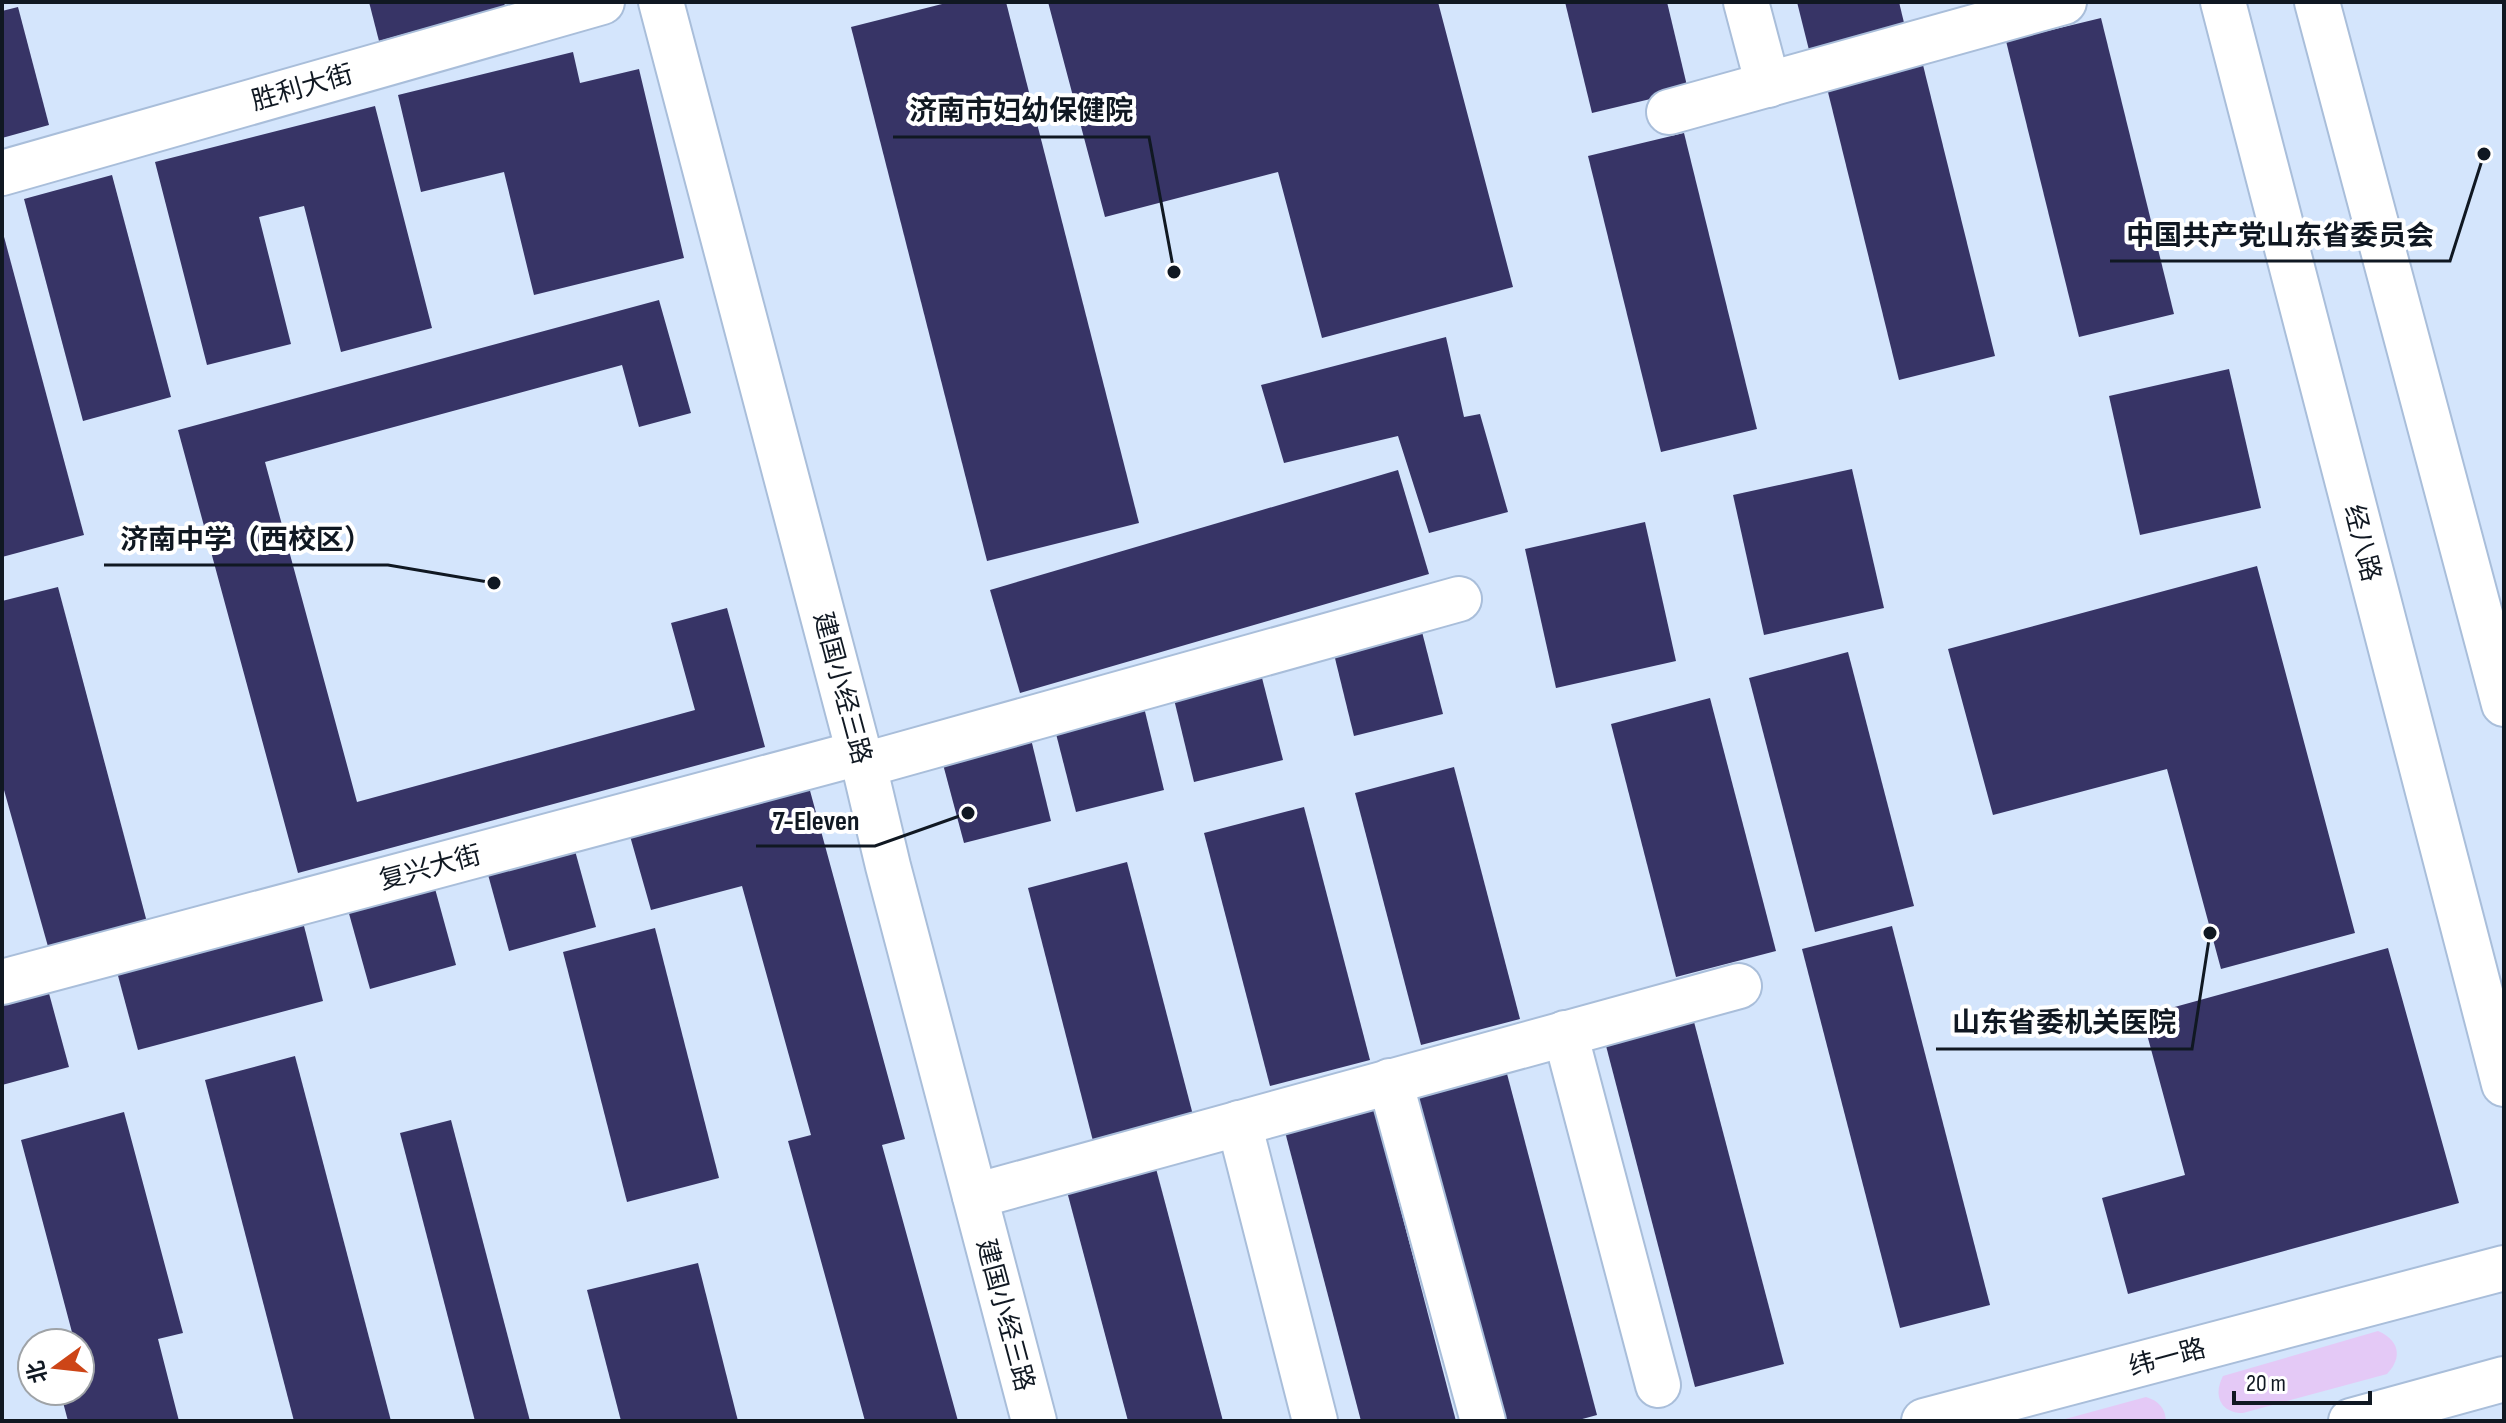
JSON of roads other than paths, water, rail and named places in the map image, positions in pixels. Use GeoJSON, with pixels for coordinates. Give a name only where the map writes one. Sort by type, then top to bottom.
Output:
{"type":"FeatureCollection","features":[{"type":"Feature","properties":{"kind":"street","name":"胜利大街"},"geometry":{"type":"LineString","coordinates":[[2,173],[602,2]]}},
{"type":"Feature","properties":{"kind":"street","name":"建国小经三路"},"geometry":{"type":"LineString","coordinates":[[661,2],[1034,1421]]}},
{"type":"Feature","properties":{"kind":"street"},"geometry":{"type":"LineString","coordinates":[[1746,2],[1768,85]]}},
{"type":"Feature","properties":{"kind":"street"},"geometry":{"type":"LineString","coordinates":[[1669,112],[1768,85],[1963,16],[2064,2]]}},
{"type":"Feature","properties":{"kind":"street","name":"经八路"},"geometry":{"type":"LineString","coordinates":[[2223,2],[2504,1084]]}},
{"type":"Feature","properties":{"kind":"street"},"geometry":{"type":"LineString","coordinates":[[2317,2],[2504,704]]}},
{"type":"Feature","properties":{"kind":"street","name":"复兴大街"},"geometry":{"type":"LineString","coordinates":[[2,982],[861,759],[1459,599]]}},
{"type":"Feature","properties":{"kind":"street"},"geometry":{"type":"LineString","coordinates":[[975,1196],[1739,986]]}},
{"type":"Feature","properties":{"kind":"street"},"geometry":{"type":"LineString","coordinates":[[1565,1033],[1658,1385]]}},
{"type":"Feature","properties":{"kind":"street"},"geometry":{"type":"LineString","coordinates":[[1390,1081],[1483,1421]]}},
{"type":"Feature","properties":{"kind":"street"},"geometry":{"type":"LineString","coordinates":[[1239,1123],[1315,1421]]}},
{"type":"Feature","properties":{"kind":"street","name":"纬一路"},"geometry":{"type":"LineString","coordinates":[[1924,1421],[2504,1268]]}},
{"type":"Feature","properties":{"kind":"street"},"geometry":{"type":"LineString","coordinates":[[2351,1421],[2504,1379]]}},
{"type":"Feature","properties":{"kind":"place","name":"中国共产党山东省委员会"},"geometry":{"type":"Point","coordinates":[2484,154]}},
{"type":"Feature","properties":{"kind":"place","name":"济南市妇幼保健院"},"geometry":{"type":"Point","coordinates":[1174,272]}},
{"type":"Feature","properties":{"kind":"place","name":"济南中学（西校区）"},"geometry":{"type":"Point","coordinates":[494,583]}},
{"type":"Feature","properties":{"kind":"place","name":"7-Eleven"},"geometry":{"type":"Point","coordinates":[968,813]}},
{"type":"Feature","properties":{"kind":"place","name":"山东省委机关医院"},"geometry":{"type":"Point","coordinates":[2210,933]}}]}
